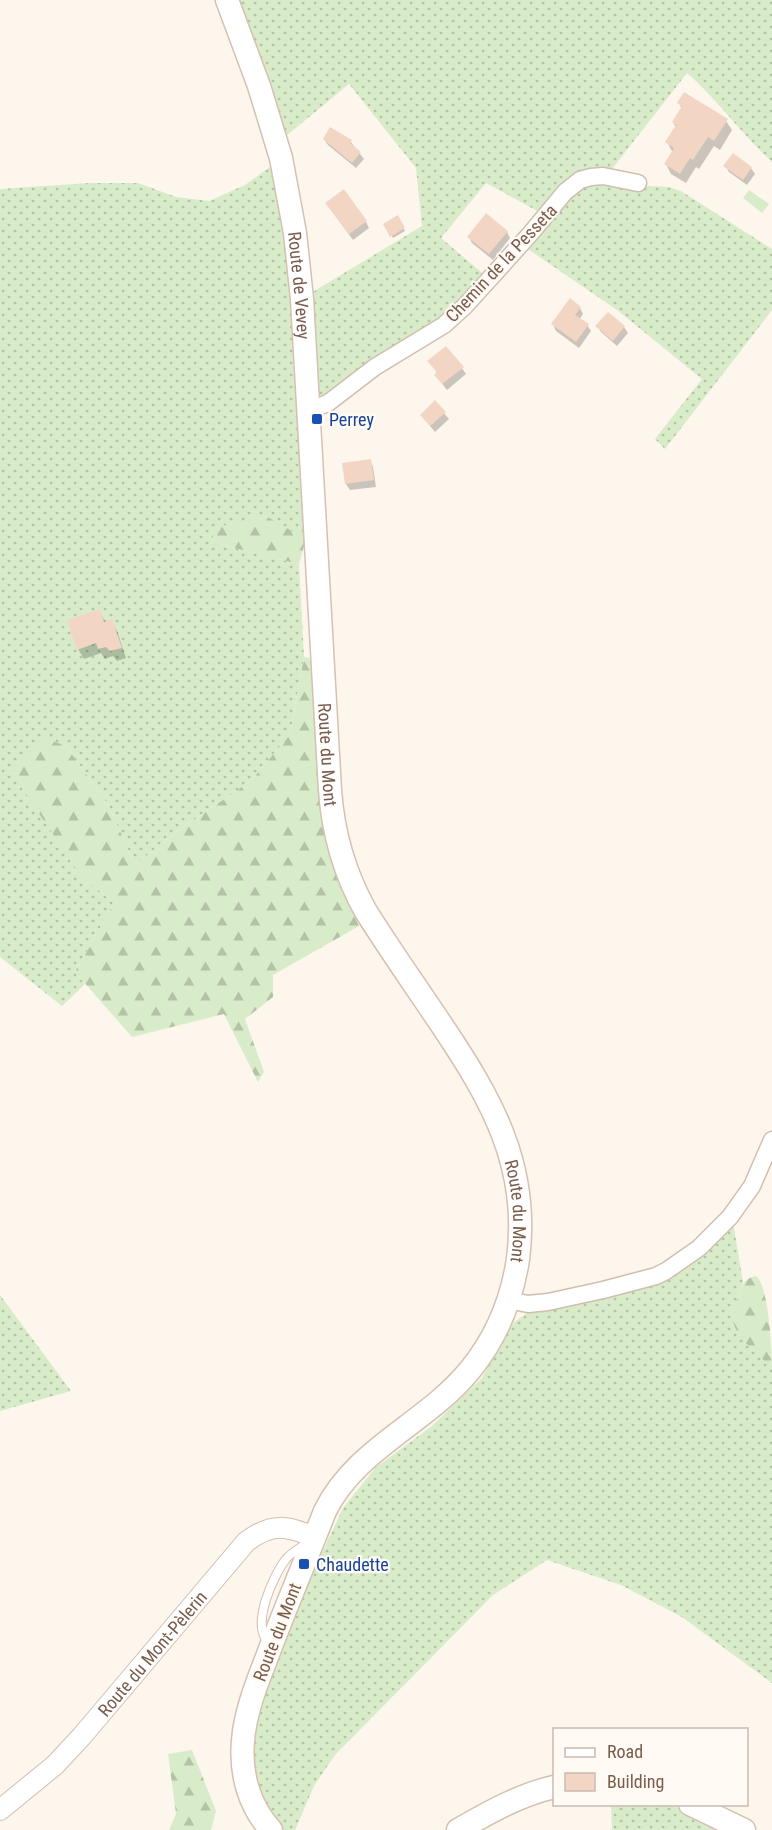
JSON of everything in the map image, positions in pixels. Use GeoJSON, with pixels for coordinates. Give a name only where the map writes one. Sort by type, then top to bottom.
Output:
{"type":"FeatureCollection","features":[{"type":"Feature","properties":{"kind":"main road","name":"Route de Vevey"},"geometry":{"type":"LineString","coordinates":[[226,0],[259,86],[281,158],[295,233],[302,299],[317,580]]}},
{"type":"Feature","properties":{"kind":"main road","name":"Route du Mont"},"geometry":{"type":"LineString","coordinates":[[271,1830],[263,1821],[249,1793],[244,1776],[242,1759],[246,1721],[257,1681],[271,1644],[331,1499],[349,1475],[373,1452],[427,1411],[470,1371],[490,1341],[508,1300],[518,1257],[519,1222],[514,1174],[502,1131],[480,1084],[361,902],[351,883],[336,836],[332,820],[317,580]]}},
{"type":"Feature","properties":{"kind":"main road"},"geometry":{"type":"LineString","coordinates":[[458,1830],[506,1803],[553,1788]]}},
{"type":"Feature","properties":{"kind":"main road"},"geometry":{"type":"LineString","coordinates":[[694,1806],[744,1830]]}},
{"type":"Feature","properties":{"kind":"street","name":"Chemin de la Pesseta"},"geometry":{"type":"LineString","coordinates":[[308,411],[328,403],[375,367],[444,325],[465,306],[565,192],[580,180],[603,177],[638,183]]}},
{"type":"Feature","properties":{"kind":"street"},"geometry":{"type":"LineString","coordinates":[[508,1300],[534,1304],[548,1302],[603,1290],[656,1276],[666,1271],[699,1248],[730,1217],[752,1186],[772,1140]]}},
{"type":"Feature","properties":{"kind":"street","name":"Route du Mont-Pèlerin"},"geometry":{"type":"LineString","coordinates":[[0,1810],[55,1765],[82,1736],[246,1542],[259,1533],[276,1527],[287,1527],[315,1537]]}},
{"type":"Feature","properties":{"kind":"green space"},"geometry":{"type":"Polygon","coordinates":[[[233,0],[772,0],[772,162],[687,73],[612,169],[543,214],[486,183],[441,238],[487,277],[451,314],[321,398],[317,392],[311,293],[422,226],[416,168],[349,84],[286,136],[233,0]]]}},
{"type":"Feature","properties":{"kind":"green space"},"geometry":{"type":"Polygon","coordinates":[[[274,164],[288,243],[306,539],[211,542],[299,564],[304,657],[290,734],[252,780],[175,833],[135,865],[109,806],[66,746],[41,738],[80,875],[114,903],[75,972],[85,984],[62,1006],[0,957],[0,189],[89,183],[138,183],[176,197],[209,201],[245,185],[274,164]]]}},
{"type":"Feature","properties":{"kind":"green space"},"geometry":{"type":"Polygon","coordinates":[[[587,183],[669,187],[681,191],[772,249],[772,310],[665,449],[655,439],[702,379],[617,310],[525,247],[571,193],[587,183]]]}},
{"type":"Feature","properties":{"kind":"green space"},"geometry":{"type":"Polygon","coordinates":[[[749,190],[769,204],[762,213],[743,198],[749,190]]]}},
{"type":"Feature","properties":{"kind":"green space"},"geometry":{"type":"Polygon","coordinates":[[[264,515],[306,539],[299,564],[210,542],[218,527],[264,515]]]}},
{"type":"Feature","properties":{"kind":"green space"},"geometry":{"type":"Polygon","coordinates":[[[304,657],[311,658],[334,867],[359,926],[273,975],[273,997],[245,1019],[264,1072],[258,1082],[224,1014],[132,1037],[75,972],[114,903],[80,875],[12,773],[41,737],[66,746],[109,806],[135,865],[175,833],[252,780],[290,734],[304,657]]]}},
{"type":"Feature","properties":{"kind":"green space"},"geometry":{"type":"Polygon","coordinates":[[[733,1222],[743,1282],[733,1313],[772,1369],[772,1683],[682,1617],[621,1585],[547,1560],[493,1595],[335,1755],[314,1786],[295,1830],[278,1830],[257,1795],[250,1721],[278,1646],[343,1508],[375,1468],[432,1426],[481,1379],[513,1323],[527,1313],[593,1298],[664,1277],[733,1222]]]}},
{"type":"Feature","properties":{"kind":"green space"},"geometry":{"type":"Polygon","coordinates":[[[756,1276],[764,1292],[767,1305],[772,1369],[741,1337],[733,1322],[734,1308],[743,1285],[746,1280],[756,1276]]]}},
{"type":"Feature","properties":{"kind":"green space"},"geometry":{"type":"Polygon","coordinates":[[[0,1295],[71,1391],[0,1411],[0,1295]]]}},
{"type":"Feature","properties":{"kind":"green space"},"geometry":{"type":"Polygon","coordinates":[[[192,1750],[216,1811],[211,1830],[169,1830],[176,1814],[168,1754],[192,1750]]]}},
{"type":"Feature","properties":{"kind":"green space"},"geometry":{"type":"Polygon","coordinates":[[[611,1806],[673,1806],[726,1830],[612,1830],[611,1806]]]}},
{"type":"Feature","properties":{"kind":"building"},"geometry":{"type":"Polygon","coordinates":[[[684,92],[728,119],[714,141],[708,137],[693,160],[690,158],[680,174],[664,164],[674,148],[665,142],[676,125],[672,122],[682,106],[677,103],[684,92]]]}},
{"type":"Feature","properties":{"kind":"building"},"geometry":{"type":"Polygon","coordinates":[[[330,127],[352,140],[350,143],[361,152],[352,163],[323,139],[330,127]]]}},
{"type":"Feature","properties":{"kind":"building"},"geometry":{"type":"Polygon","coordinates":[[[733,153],[752,167],[743,180],[723,166],[733,153]]]}},
{"type":"Feature","properties":{"kind":"building"},"geometry":{"type":"Polygon","coordinates":[[[344,189],[367,221],[349,234],[325,203],[344,189]]]}},
{"type":"Feature","properties":{"kind":"building"},"geometry":{"type":"Polygon","coordinates":[[[486,213],[508,231],[489,254],[467,237],[486,213]]]}},
{"type":"Feature","properties":{"kind":"building"},"geometry":{"type":"Polygon","coordinates":[[[398,215],[405,228],[390,237],[383,224],[398,215]]]}},
{"type":"Feature","properties":{"kind":"building"},"geometry":{"type":"Polygon","coordinates":[[[570,298],[581,307],[575,315],[589,324],[576,342],[551,324],[570,298]]]}},
{"type":"Feature","properties":{"kind":"building"},"geometry":{"type":"Polygon","coordinates":[[[608,312],[625,326],[613,341],[595,326],[608,312]]]}},
{"type":"Feature","properties":{"kind":"building"},"geometry":{"type":"Polygon","coordinates":[[[446,346],[464,367],[442,384],[434,375],[437,372],[427,361],[446,346]]]}},
{"type":"Feature","properties":{"kind":"building"},"geometry":{"type":"Polygon","coordinates":[[[435,400],[446,412],[430,426],[420,415],[435,400]]]}},
{"type":"Feature","properties":{"kind":"building"},"geometry":{"type":"Polygon","coordinates":[[[371,459],[374,480],[345,484],[342,463],[371,459]]]}},
{"type":"Feature","properties":{"kind":"building"},"geometry":{"type":"Polygon","coordinates":[[[100,609],[104,622],[112,619],[122,648],[110,651],[106,647],[98,649],[96,643],[77,650],[67,620],[100,609]]]}},
{"type":"Feature","properties":{"kind":"place","name":"Perrey"},"geometry":{"type":"Point","coordinates":[317,419]}},
{"type":"Feature","properties":{"kind":"place","name":"Chaudette"},"geometry":{"type":"Point","coordinates":[304,1564]}}]}
